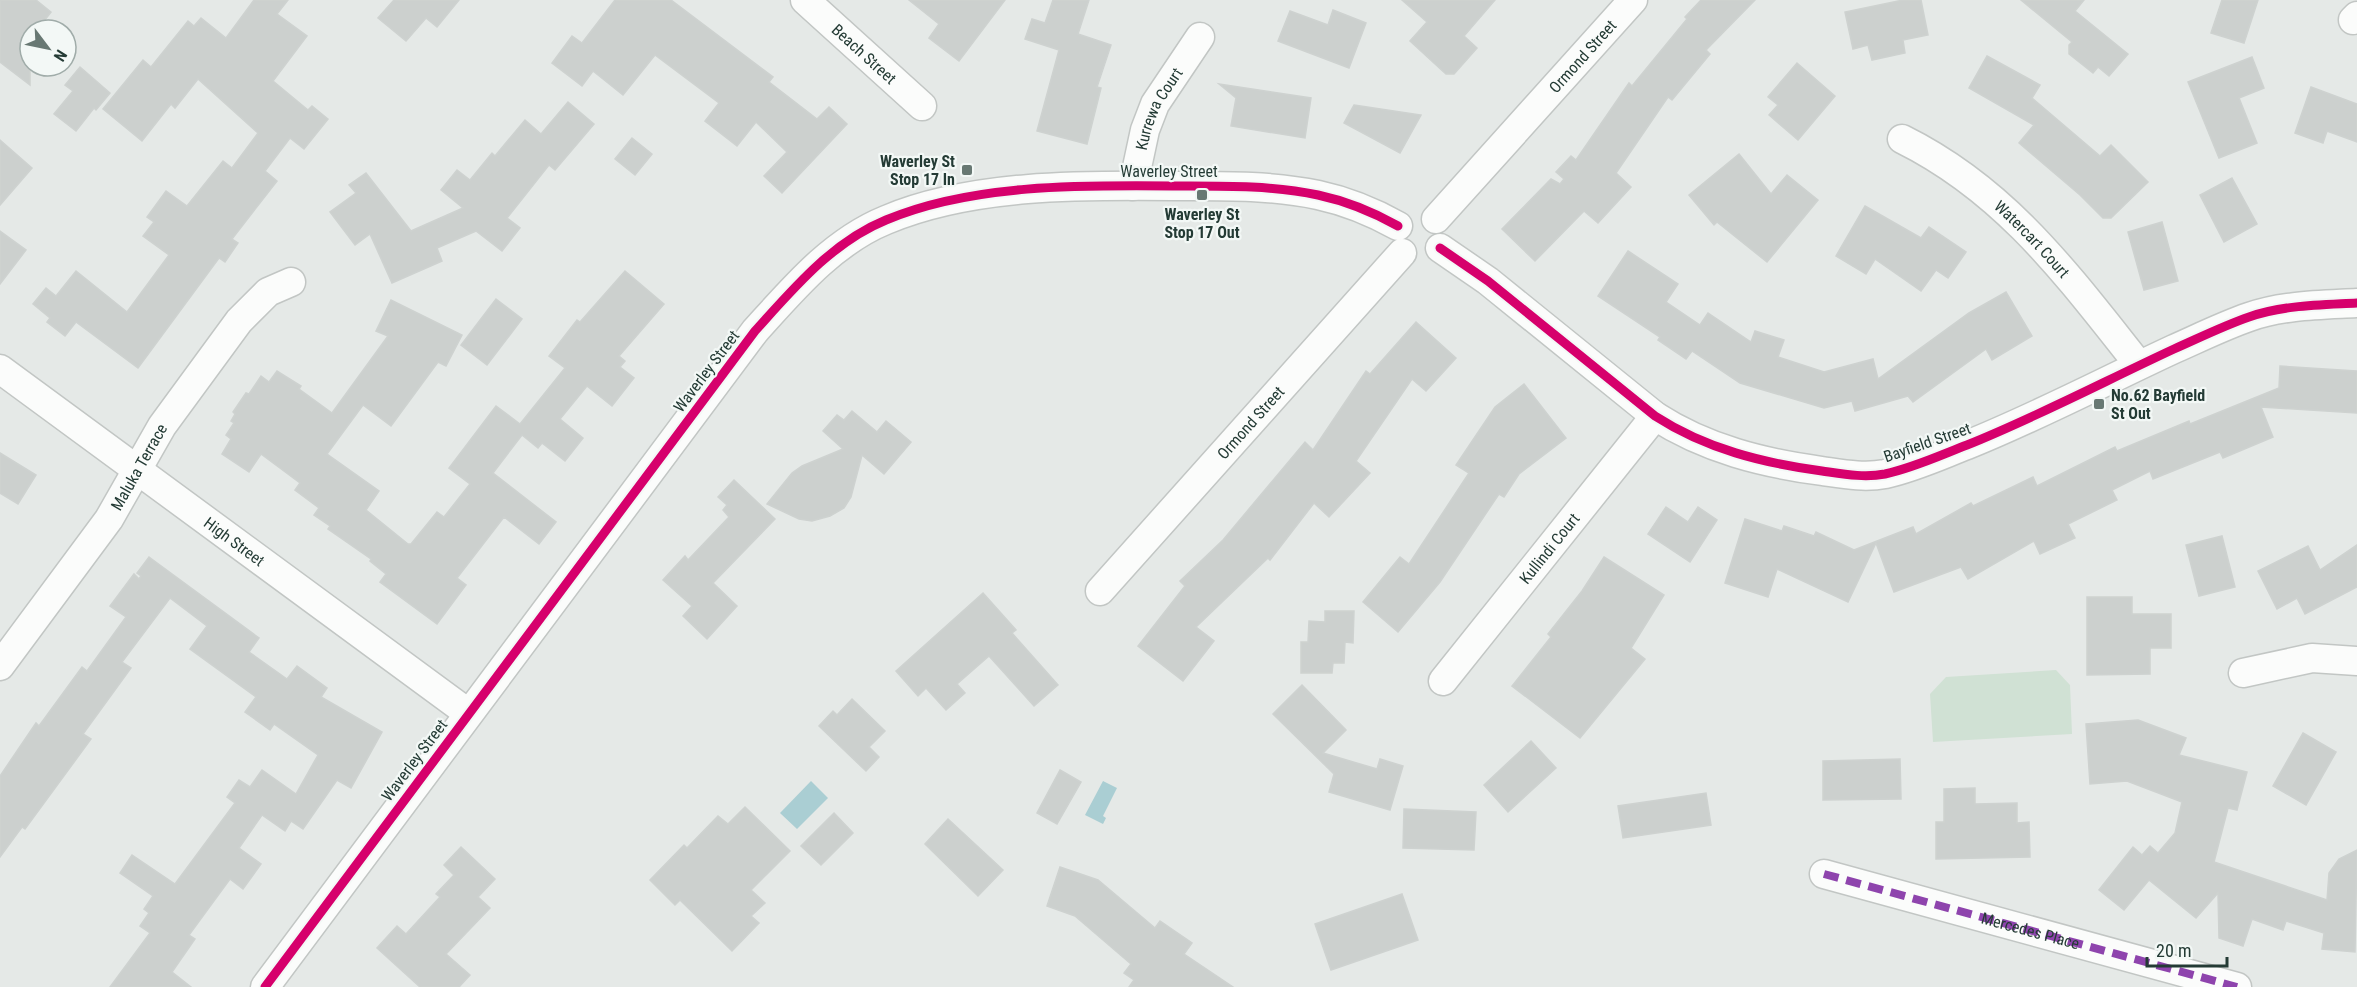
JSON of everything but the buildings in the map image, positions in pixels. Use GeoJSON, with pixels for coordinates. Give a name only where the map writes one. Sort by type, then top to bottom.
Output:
{"type":"FeatureCollection","features":[{"type":"Feature","properties":{"kind":"street","name":"Beach Street"},"geometry":{"type":"LineString","coordinates":[[805,0],[922,106]]}},
{"type":"Feature","properties":{"kind":"street","name":"Ormond Street"},"geometry":{"type":"LineString","coordinates":[[1436,219],[1633,0]]}},
{"type":"Feature","properties":{"kind":"street","name":"Kurrewa Court"},"geometry":{"type":"LineString","coordinates":[[1133,186],[1145,130],[1155,104],[1200,37]]}},
{"type":"Feature","properties":{"kind":"street","name":"Watercart Court"},"geometry":{"type":"LineString","coordinates":[[1902,139],[1936,156],[1970,179],[2006,212],[2058,265],[2139,365]]}},
{"type":"Feature","properties":{"kind":"street","name":"Waverley Street"},"geometry":{"type":"LineString","coordinates":[[265,987],[755,331],[816,266],[849,240],[885,220],[950,200],[1000,192],[1133,186],[1247,186],[1285,189],[1342,201],[1379,215],[1400,240]]}},
{"type":"Feature","properties":{"kind":"street"},"geometry":{"type":"LineString","coordinates":[[1422,212],[1436,219],[1443,233],[1440,248],[1435,254],[1420,260],[1412,259],[1400,240],[1408,215],[1415,213],[1422,212]]}},
{"type":"Feature","properties":{"kind":"street","name":"Ormond Street"},"geometry":{"type":"LineString","coordinates":[[1100,591],[1400,240]]}},
{"type":"Feature","properties":{"kind":"street","name":"Bayfield Street"},"geometry":{"type":"LineString","coordinates":[[1440,248],[1488,281],[1655,416],[1679,432],[1705,444],[1743,456],[1798,468],[1866,476],[1886,474],[1909,467],[2004,430],[2139,365],[2250,316],[2278,310],[2357,303]]}},
{"type":"Feature","properties":{"kind":"street","name":"Maluka Terrace"},"geometry":{"type":"LineString","coordinates":[[0,666],[109,519],[162,426],[239,321],[268,292],[291,282]]}},
{"type":"Feature","properties":{"kind":"street","name":"High Street"},"geometry":{"type":"LineString","coordinates":[[0,369],[468,713]]}},
{"type":"Feature","properties":{"kind":"street","name":"Kullindi Court"},"geometry":{"type":"LineString","coordinates":[[1443,681],[1655,416]]}},
{"type":"Feature","properties":{"kind":"street"},"geometry":{"type":"LineString","coordinates":[[2243,673],[2312,658],[2357,661]]}},
{"type":"Feature","properties":{"kind":"street","name":"Mercedes Place"},"geometry":{"type":"LineString","coordinates":[[1824,874],[2236,987]]}},
{"type":"Feature","properties":{"kind":"green space"},"geometry":{"type":"Polygon","coordinates":[[[2056,670],[2070,685],[2072,734],[1933,742],[1930,694],[1946,677],[2056,670]]]}},
{"type":"Feature","properties":{"kind":"water"},"geometry":{"type":"Polygon","coordinates":[[[811,781],[828,798],[797,829],[780,813],[811,781]]]}},
{"type":"Feature","properties":{"kind":"water"},"geometry":{"type":"Polygon","coordinates":[[[1103,781],[1117,788],[1103,816],[1106,818],[1103,824],[1085,815],[1103,781]]]}},
{"type":"Feature","properties":{"kind":"marked path"},"geometry":{"type":"LineString","coordinates":[[1824,874],[2237,987]]}},
{"type":"Feature","properties":{"kind":"cycle path"},"geometry":{"type":"LineString","coordinates":[[265,987],[755,331],[814,268],[848,241],[886,220],[954,199],[990,193],[1064,187],[1209,186],[1282,189],[1328,197],[1369,212],[1398,226]]}},
{"type":"Feature","properties":{"kind":"cycle path"},"geometry":{"type":"LineString","coordinates":[[1440,248],[1488,281],[1655,416],[1674,428],[1715,446],[1757,459],[1800,468],[1861,476],[1895,471],[1967,445],[2045,411],[2220,328],[2249,317],[2289,308],[2357,303]]}},
{"type":"Feature","properties":{"kind":"place","name":"Waverley St Stop 17 In"},"geometry":{"type":"Point","coordinates":[967,170]}},
{"type":"Feature","properties":{"kind":"place","name":"Waverley St Stop 17 Out"},"geometry":{"type":"Point","coordinates":[1202,195]}},
{"type":"Feature","properties":{"kind":"place","name":"No.62 Bayfield St Out"},"geometry":{"type":"Point","coordinates":[2099,404]}}]}
